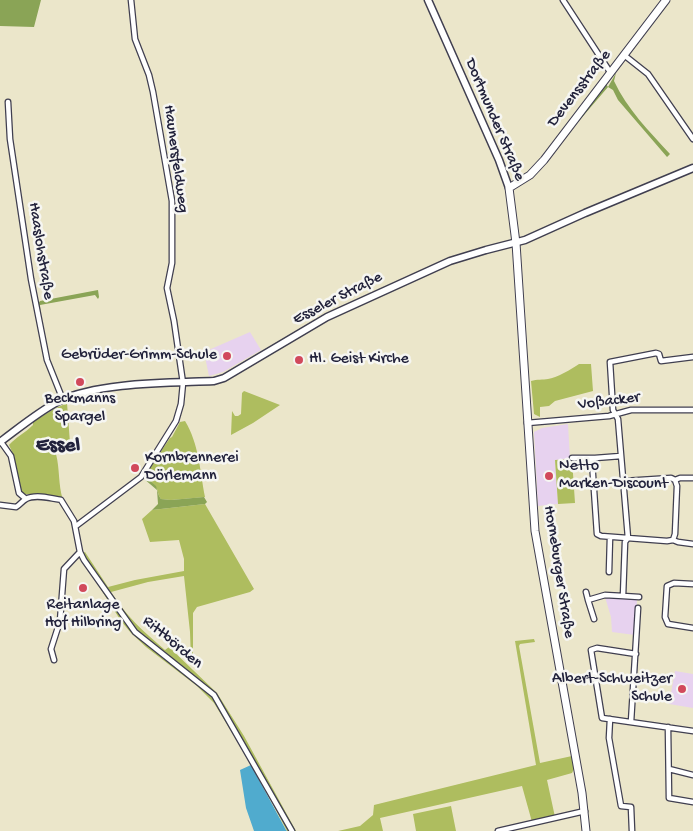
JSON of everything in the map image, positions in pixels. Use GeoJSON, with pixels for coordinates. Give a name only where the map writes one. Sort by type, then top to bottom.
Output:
{"type":"FeatureCollection","features":[{"type":"Feature","properties":{"kind":"main road","name":"Dortmunder Straße"},"geometry":{"type":"LineString","coordinates":[[428,0],[499,160],[509,188],[516,243],[521,315]]}},
{"type":"Feature","properties":{"kind":"main road","name":"Devensstraße"},"geometry":{"type":"LineString","coordinates":[[509,188],[530,175],[666,0]]}},
{"type":"Feature","properties":{"kind":"main road","name":"Esseler Straße"},"geometry":{"type":"LineString","coordinates":[[1,442],[39,413],[63,400],[96,390],[214,381],[230,376],[327,317],[450,261],[516,243],[693,168]]}},
{"type":"Feature","properties":{"kind":"main road","name":"Horneburger Straße"},"geometry":{"type":"LineString","coordinates":[[521,315],[535,531],[585,811],[586,831]]}},
{"type":"Feature","properties":{"kind":"street","name":"Haunersfeldweg"},"geometry":{"type":"LineString","coordinates":[[76,526],[141,476],[176,421],[181,404],[183,383],[167,288],[172,262],[172,201],[153,92],[149,75],[134,39],[131,0]]}},
{"type":"Feature","properties":{"kind":"street"},"geometry":{"type":"LineString","coordinates":[[563,0],[610,72]]}},
{"type":"Feature","properties":{"kind":"street"},"geometry":{"type":"LineString","coordinates":[[624,56],[648,74],[693,139]]}},
{"type":"Feature","properties":{"kind":"street","name":"Haaslohstraße"},"geometry":{"type":"LineString","coordinates":[[8,102],[10,139],[31,279],[46,360],[63,400]]}},
{"type":"Feature","properties":{"kind":"street"},"geometry":{"type":"LineString","coordinates":[[623,596],[625,542],[628,538],[618,419],[617,414],[613,410],[610,362],[656,353],[659,354],[661,361],[693,357]]}},
{"type":"Feature","properties":{"kind":"street","name":"Voßacker"},"geometry":{"type":"LineString","coordinates":[[528,423],[617,414],[631,410],[693,410]]}},
{"type":"Feature","properties":{"kind":"street"},"geometry":{"type":"LineString","coordinates":[[1,442],[11,456],[19,493],[26,499]]}},
{"type":"Feature","properties":{"kind":"street"},"geometry":{"type":"LineString","coordinates":[[572,458],[621,456]]}},
{"type":"Feature","properties":{"kind":"street"},"geometry":{"type":"LineString","coordinates":[[595,458],[591,464],[597,532],[599,536],[673,540],[693,544]]}},
{"type":"Feature","properties":{"kind":"street"},"geometry":{"type":"LineString","coordinates":[[624,481],[693,478]]}},
{"type":"Feature","properties":{"kind":"street"},"geometry":{"type":"LineString","coordinates":[[673,540],[675,534],[677,486],[675,480]]}},
{"type":"Feature","properties":{"kind":"street","name":"Rittbörden"},"geometry":{"type":"LineString","coordinates":[[0,505],[16,507],[26,499],[47,497],[61,500],[76,526],[80,552],[135,632],[214,695],[292,831]]}},
{"type":"Feature","properties":{"kind":"street"},"geometry":{"type":"LineString","coordinates":[[609,572],[610,537]]}},
{"type":"Feature","properties":{"kind":"street"},"geometry":{"type":"LineString","coordinates":[[54,660],[51,655],[51,649],[60,621],[64,569],[80,552]]}},
{"type":"Feature","properties":{"kind":"street"},"geometry":{"type":"LineString","coordinates":[[693,584],[674,583],[667,586],[665,617],[668,624],[693,628]]}},
{"type":"Feature","properties":{"kind":"street"},"geometry":{"type":"LineString","coordinates":[[586,592],[594,619]]}},
{"type":"Feature","properties":{"kind":"street"},"geometry":{"type":"LineString","coordinates":[[588,600],[605,595],[639,597]]}},
{"type":"Feature","properties":{"kind":"street"},"geometry":{"type":"LineString","coordinates":[[631,722],[638,608]]}},
{"type":"Feature","properties":{"kind":"street"},"geometry":{"type":"LineString","coordinates":[[636,654],[597,648],[591,650],[602,718],[693,731]]}},
{"type":"Feature","properties":{"kind":"street"},"geometry":{"type":"LineString","coordinates":[[610,719],[609,738],[621,806],[631,807],[632,831]]}},
{"type":"Feature","properties":{"kind":"street"},"geometry":{"type":"LineString","coordinates":[[668,727],[670,798],[693,802]]}},
{"type":"Feature","properties":{"kind":"street"},"geometry":{"type":"LineString","coordinates":[[669,769],[693,775]]}},
{"type":"Feature","properties":{"kind":"street"},"geometry":{"type":"LineString","coordinates":[[498,831],[585,811]]}},
{"type":"Feature","properties":{"kind":"shaded area","name":"Gebrüder-Grimm-Schule"},"geometry":{"type":"Polygon","coordinates":[[[250,332],[261,350],[223,372],[209,376],[204,352],[250,332]]]}},
{"type":"Feature","properties":{"kind":"shaded area"},"geometry":{"type":"Polygon","coordinates":[[[568,424],[570,459],[555,460],[558,504],[538,506],[534,432],[542,428],[568,424]]]}},
{"type":"Feature","properties":{"kind":"shaded area"},"geometry":{"type":"Polygon","coordinates":[[[605,597],[637,599],[635,635],[612,632],[611,617],[605,597]]]}},
{"type":"Feature","properties":{"kind":"shaded area","name":"Albert-Schweitzer Schule"},"geometry":{"type":"Polygon","coordinates":[[[675,671],[693,674],[693,708],[669,704],[675,671]]]}},
{"type":"Feature","properties":{"kind":"green space"},"geometry":{"type":"Polygon","coordinates":[[[0,0],[41,0],[34,27],[0,26],[0,0]]]}},
{"type":"Feature","properties":{"kind":"green space"},"geometry":{"type":"Polygon","coordinates":[[[616,73],[614,81],[625,101],[670,154],[667,157],[618,100],[613,90],[608,87],[616,73]]]}},
{"type":"Feature","properties":{"kind":"green space"},"geometry":{"type":"Polygon","coordinates":[[[606,84],[608,87],[572,129],[606,84]]]}},
{"type":"Feature","properties":{"kind":"green space"},"geometry":{"type":"Polygon","coordinates":[[[98,290],[98,299],[95,295],[40,305],[41,320],[38,304],[40,301],[98,290]]]}},
{"type":"Feature","properties":{"kind":"green space"},"geometry":{"type":"Polygon","coordinates":[[[579,364],[591,364],[593,391],[555,401],[549,406],[540,407],[540,417],[534,414],[531,381],[555,377],[579,364]]]}},
{"type":"Feature","properties":{"kind":"green space"},"geometry":{"type":"Polygon","coordinates":[[[244,391],[280,405],[231,435],[232,411],[235,416],[241,414],[242,393],[244,391]]]}},
{"type":"Feature","properties":{"kind":"green space"},"geometry":{"type":"Polygon","coordinates":[[[67,403],[70,445],[56,454],[63,500],[47,495],[24,494],[20,489],[14,456],[9,445],[33,425],[33,422],[67,403]]]}},
{"type":"Feature","properties":{"kind":"green space"},"geometry":{"type":"Polygon","coordinates":[[[185,421],[196,448],[205,497],[161,499],[157,489],[144,476],[172,437],[180,422],[185,421]]]}},
{"type":"Feature","properties":{"kind":"green space"},"geometry":{"type":"Polygon","coordinates":[[[572,459],[575,503],[558,504],[555,460],[572,459]]]}},
{"type":"Feature","properties":{"kind":"green space"},"geometry":{"type":"Polygon","coordinates":[[[144,476],[156,486],[161,499],[204,497],[207,502],[205,504],[152,510],[158,504],[157,490],[143,478],[144,476]]]}},
{"type":"Feature","properties":{"kind":"green space"},"geometry":{"type":"Polygon","coordinates":[[[205,504],[254,589],[250,592],[197,607],[193,613],[193,659],[191,659],[184,576],[148,582],[111,592],[123,609],[142,629],[165,650],[169,647],[217,693],[244,736],[296,831],[287,831],[253,767],[214,703],[197,686],[146,647],[131,633],[121,621],[79,555],[85,552],[108,587],[184,571],[184,559],[179,540],[150,542],[142,519],[152,510],[205,504]]]}},
{"type":"Feature","properties":{"kind":"green space"},"geometry":{"type":"Polygon","coordinates":[[[534,639],[535,642],[520,644],[519,646],[540,763],[572,756],[574,769],[572,773],[547,780],[555,817],[532,822],[522,786],[380,818],[383,831],[338,831],[360,826],[373,815],[374,805],[536,765],[515,641],[534,639]]]}},
{"type":"Feature","properties":{"kind":"green space"},"geometry":{"type":"Polygon","coordinates":[[[451,806],[456,831],[416,831],[413,814],[451,806]]]}},
{"type":"Feature","properties":{"kind":"water"},"geometry":{"type":"Polygon","coordinates":[[[251,765],[287,831],[254,831],[246,808],[240,770],[251,765]]]}},
{"type":"Feature","properties":{"kind":"place","name":"Gebrüder-Grimm-Schule"},"geometry":{"type":"Point","coordinates":[227,356]}},
{"type":"Feature","properties":{"kind":"place","name":"Hl. Geist Kirche"},"geometry":{"type":"Point","coordinates":[299,360]}},
{"type":"Feature","properties":{"kind":"place","name":"Beckmanns Spargel"},"geometry":{"type":"Point","coordinates":[80,382]}},
{"type":"Feature","properties":{"kind":"place","name":"Kornbrennerei Dörlemann"},"geometry":{"type":"Point","coordinates":[135,468]}},
{"type":"Feature","properties":{"kind":"place","name":"Netto Marken-Discount"},"geometry":{"type":"Point","coordinates":[549,476]}},
{"type":"Feature","properties":{"kind":"place","name":"Reitanlage Hof Hilbring"},"geometry":{"type":"Point","coordinates":[83,588]}},
{"type":"Feature","properties":{"kind":"place","name":"Albert-Schweitzer Schule"},"geometry":{"type":"Point","coordinates":[682,689]}},
{"type":"Feature","properties":{"kind":"district","name":"Essel"},"geometry":{"type":"Point","coordinates":[58,447]}}]}
